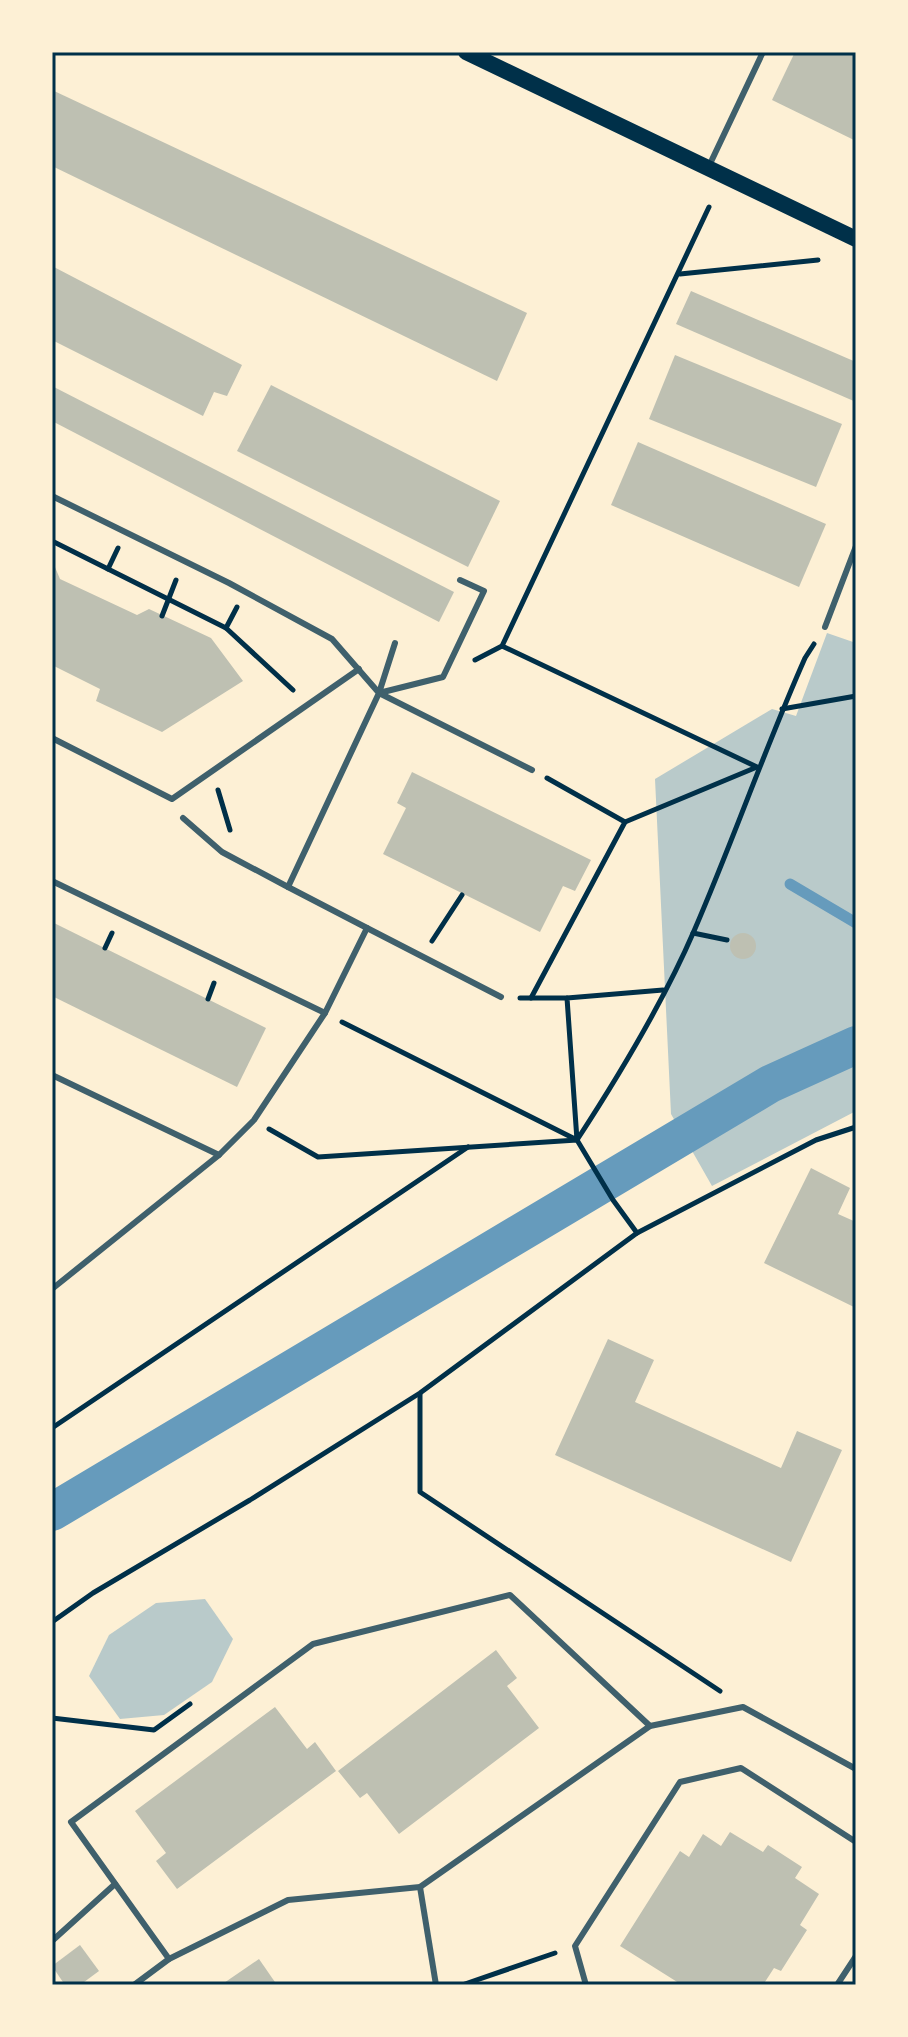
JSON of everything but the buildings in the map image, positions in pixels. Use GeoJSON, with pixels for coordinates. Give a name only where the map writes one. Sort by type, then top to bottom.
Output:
{"type":"FeatureCollection","features":[{"type":"Feature","properties":{"kind":"main road"},"geometry":{"type":"LineString","coordinates":[[466,52],[856,239]]}},
{"type":"Feature","properties":{"kind":"lane"},"geometry":{"type":"LineString","coordinates":[[708,169],[763,52]]}},
{"type":"Feature","properties":{"kind":"lane"},"geometry":{"type":"LineString","coordinates":[[52,496],[229,583],[332,639],[379,693],[532,770]]}},
{"type":"Feature","properties":{"kind":"lane"},"geometry":{"type":"LineString","coordinates":[[825,627],[856,546]]}},
{"type":"Feature","properties":{"kind":"lane"},"geometry":{"type":"LineString","coordinates":[[379,693],[443,677],[484,591],[460,580]]}},
{"type":"Feature","properties":{"kind":"lane"},"geometry":{"type":"LineString","coordinates":[[288,887],[379,693],[395,643]]}},
{"type":"Feature","properties":{"kind":"lane"},"geometry":{"type":"LineString","coordinates":[[52,738],[172,799],[359,669]]}},
{"type":"Feature","properties":{"kind":"lane"},"geometry":{"type":"LineString","coordinates":[[183,818],[222,852],[501,997]]}},
{"type":"Feature","properties":{"kind":"lane"},"geometry":{"type":"LineString","coordinates":[[52,881],[325,1013]]}},
{"type":"Feature","properties":{"kind":"lane"},"geometry":{"type":"LineString","coordinates":[[52,1289],[219,1155],[254,1120],[325,1013],[367,928]]}},
{"type":"Feature","properties":{"kind":"lane"},"geometry":{"type":"LineString","coordinates":[[52,1075],[219,1155]]}},
{"type":"Feature","properties":{"kind":"lane"},"geometry":{"type":"LineString","coordinates":[[169,1959],[71,1822],[313,1644],[510,1595],[650,1726]]}},
{"type":"Feature","properties":{"kind":"lane"},"geometry":{"type":"LineString","coordinates":[[134,1985],[169,1959],[288,1900],[420,1887],[650,1726],[743,1707],[856,1769]]}},
{"type":"Feature","properties":{"kind":"lane"},"geometry":{"type":"LineString","coordinates":[[586,1985],[575,1946],[680,1782],[741,1768],[856,1842]]}},
{"type":"Feature","properties":{"kind":"lane"},"geometry":{"type":"LineString","coordinates":[[52,1941],[115,1884]]}},
{"type":"Feature","properties":{"kind":"lane"},"geometry":{"type":"LineString","coordinates":[[420,1887],[436,1985]]}},
{"type":"Feature","properties":{"kind":"lane"},"geometry":{"type":"LineString","coordinates":[[837,1985],[856,1956]]}},
{"type":"Feature","properties":{"kind":"path"},"geometry":{"type":"LineString","coordinates":[[443,677],[502,646],[709,207]]}},
{"type":"Feature","properties":{"kind":"path"},"geometry":{"type":"LineString","coordinates":[[679,274],[818,260]]}},
{"type":"Feature","properties":{"kind":"path"},"geometry":{"type":"LineString","coordinates":[[52,541],[226,628],[308,704]]}},
{"type":"Feature","properties":{"kind":"path"},"geometry":{"type":"LineString","coordinates":[[162,616],[167,599]]}},
{"type":"Feature","properties":{"kind":"path"},"geometry":{"type":"LineString","coordinates":[[577,1140],[606,1096],[693,933],[782,709],[805,658],[825,627]]}},
{"type":"Feature","properties":{"kind":"path"},"geometry":{"type":"LineString","coordinates":[[502,646],[757,767]]}},
{"type":"Feature","properties":{"kind":"path"},"geometry":{"type":"LineString","coordinates":[[782,709],[856,696]]}},
{"type":"Feature","properties":{"kind":"path"},"geometry":{"type":"LineString","coordinates":[[531,998],[625,822],[757,767]]}},
{"type":"Feature","properties":{"kind":"path"},"geometry":{"type":"LineString","coordinates":[[532,770],[625,822]]}},
{"type":"Feature","properties":{"kind":"path"},"geometry":{"type":"LineString","coordinates":[[212,771],[231,832]]}},
{"type":"Feature","properties":{"kind":"path"},"geometry":{"type":"LineString","coordinates":[[422,957],[462,895]]}},
{"type":"Feature","properties":{"kind":"path"},"geometry":{"type":"LineString","coordinates":[[693,933],[727,940]]}},
{"type":"Feature","properties":{"kind":"path"},"geometry":{"type":"LineString","coordinates":[[501,997],[567,998],[664,990]]}},
{"type":"Feature","properties":{"kind":"path"},"geometry":{"type":"LineString","coordinates":[[567,998],[577,1140],[637,1233]]}},
{"type":"Feature","properties":{"kind":"path"},"geometry":{"type":"LineString","coordinates":[[325,1013],[577,1140]]}},
{"type":"Feature","properties":{"kind":"path"},"geometry":{"type":"LineString","coordinates":[[254,1120],[318,1157],[577,1140]]}},
{"type":"Feature","properties":{"kind":"path"},"geometry":{"type":"LineString","coordinates":[[52,1622],[93,1593],[250,1500],[420,1393],[637,1233],[816,1140],[856,1127]]}},
{"type":"Feature","properties":{"kind":"path"},"geometry":{"type":"LineString","coordinates":[[52,1428],[468,1147]]}},
{"type":"Feature","properties":{"kind":"path"},"geometry":{"type":"LineString","coordinates":[[420,1393],[420,1492],[743,1707]]}},
{"type":"Feature","properties":{"kind":"path"},"geometry":{"type":"LineString","coordinates":[[52,1718],[154,1730],[190,1704]]}},
{"type":"Feature","properties":{"kind":"path"},"geometry":{"type":"LineString","coordinates":[[462,1985],[575,1946]]}},
{"type":"Feature","properties":{"kind":"shaded area"},"geometry":{"type":"Polygon","coordinates":[[[827,633],[856,643],[856,1111],[712,1186],[671,1114],[655,779],[772,709],[796,716],[827,633]]]}},
{"type":"Feature","properties":{"kind":"shaded area"},"geometry":{"type":"Polygon","coordinates":[[[205,1599],[233,1639],[212,1682],[164,1715],[120,1719],[89,1676],[109,1635],[156,1603],[205,1599]]]}},
{"type":"Feature","properties":{"kind":"waterway"},"geometry":{"type":"LineString","coordinates":[[790,884],[856,923]]}},
{"type":"Feature","properties":{"kind":"waterway"},"geometry":{"type":"LineString","coordinates":[[52,1512],[770,1084],[856,1045]]}}]}
